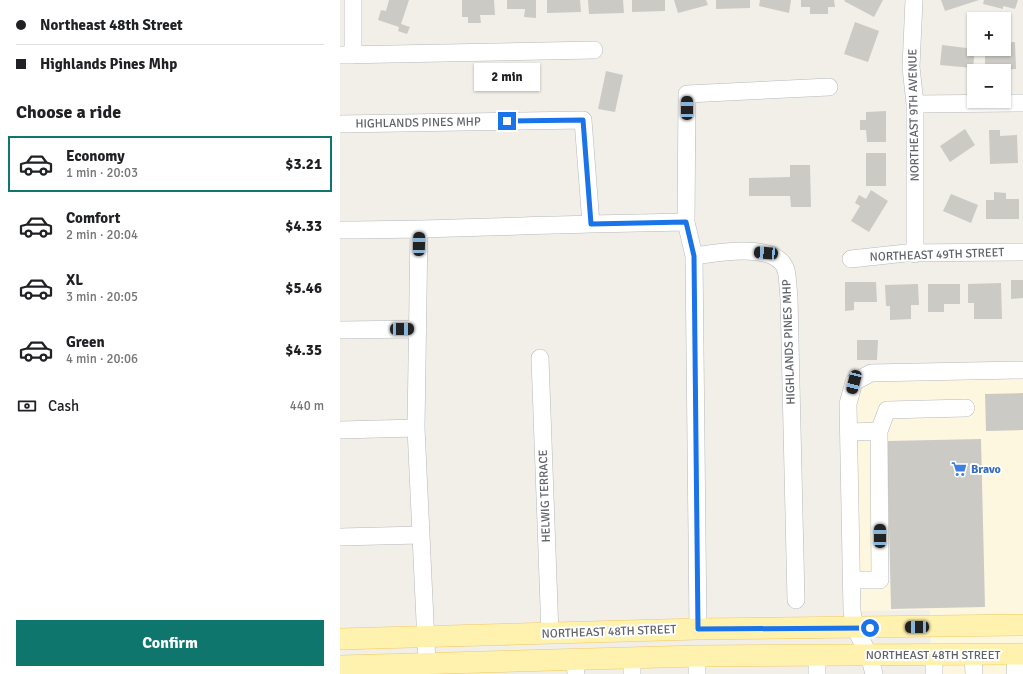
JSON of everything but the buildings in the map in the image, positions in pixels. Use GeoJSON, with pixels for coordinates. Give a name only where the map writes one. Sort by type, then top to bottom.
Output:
{"type":"FeatureCollection","features":[{"type":"Feature","properties":{"kind":"main road","name":"NORTHEAST 48TH STREET"},"geometry":{"type":"LineString","coordinates":[[340,639],[698,629],[1023,625]]}},
{"type":"Feature","properties":{"kind":"main road"},"geometry":{"type":"LineString","coordinates":[[576,667],[584,647],[595,641],[704,638],[733,629]]}},
{"type":"Feature","properties":{"kind":"main road","name":"NORTHEAST 48TH STREET"},"geometry":{"type":"LineString","coordinates":[[340,666],[426,664],[576,667],[973,664],[1018,661]]}},
{"type":"Feature","properties":{"kind":"street"},"geometry":{"type":"LineString","coordinates":[[353,0],[347,55],[594,50]]}},
{"type":"Feature","properties":{"kind":"street","name":"NORTHEAST 9TH AVENUE"},"geometry":{"type":"LineString","coordinates":[[914,0],[911,67],[915,104],[915,254]]}},
{"type":"Feature","properties":{"kind":"street"},"geometry":{"type":"LineString","coordinates":[[698,629],[694,256],[686,222],[687,94],[829,87]]}},
{"type":"Feature","properties":{"kind":"street"},"geometry":{"type":"LineString","coordinates":[[915,104],[1023,103]]}},
{"type":"Feature","properties":{"kind":"street","name":"HIGHLANDS PINES MHP"},"geometry":{"type":"LineString","coordinates":[[340,124],[583,120],[591,224]]}},
{"type":"Feature","properties":{"kind":"street"},"geometry":{"type":"LineString","coordinates":[[340,230],[419,230],[482,226],[686,222]]}},
{"type":"Feature","properties":{"kind":"street"},"geometry":{"type":"LineString","coordinates":[[419,230],[416,428],[426,664]]}},
{"type":"Feature","properties":{"kind":"street","name":"HIGHLANDS PINES MHP"},"geometry":{"type":"LineString","coordinates":[[694,256],[744,251],[766,253],[779,259],[786,269],[789,298],[796,600]]}},
{"type":"Feature","properties":{"kind":"street","name":"NORTHEAST 49TH STREET"},"geometry":{"type":"LineString","coordinates":[[851,259],[915,254],[1023,252]]}},
{"type":"Feature","properties":{"kind":"street"},"geometry":{"type":"LineString","coordinates":[[340,330],[418,329]]}},
{"type":"Feature","properties":{"kind":"street","name":"HELWIG TERRACE"},"geometry":{"type":"LineString","coordinates":[[540,358],[550,634]]}},
{"type":"Feature","properties":{"kind":"street"},"geometry":{"type":"LineString","coordinates":[[872,664],[855,628],[852,611],[848,404],[854,382],[871,373],[1023,370]]}},
{"type":"Feature","properties":{"kind":"street"},"geometry":{"type":"LineString","coordinates":[[852,580],[880,580],[879,431],[887,410],[966,408]]}},
{"type":"Feature","properties":{"kind":"street"},"geometry":{"type":"LineString","coordinates":[[340,430],[416,428]]}},
{"type":"Feature","properties":{"kind":"street"},"geometry":{"type":"LineString","coordinates":[[849,432],[879,431]]}},
{"type":"Feature","properties":{"kind":"street"},"geometry":{"type":"LineString","coordinates":[[340,537],[420,535]]}},
{"type":"Feature","properties":{"kind":"shaded area"},"geometry":{"type":"Polygon","coordinates":[[[1023,375],[1023,674],[931,674],[930,610],[857,611],[855,399],[865,384],[877,378],[1023,375]]]}},
{"type":"Feature","properties":{"kind":"place","name":"Bravo"},"geometry":{"type":"Point","coordinates":[959,469]}},
{"type":"Feature","properties":{"kind":"route"},"geometry":{"type":"LineString","coordinates":[[507,121],[583,120],[591,224],[686,222],[694,256],[698,629],[870,628]]}}]}
